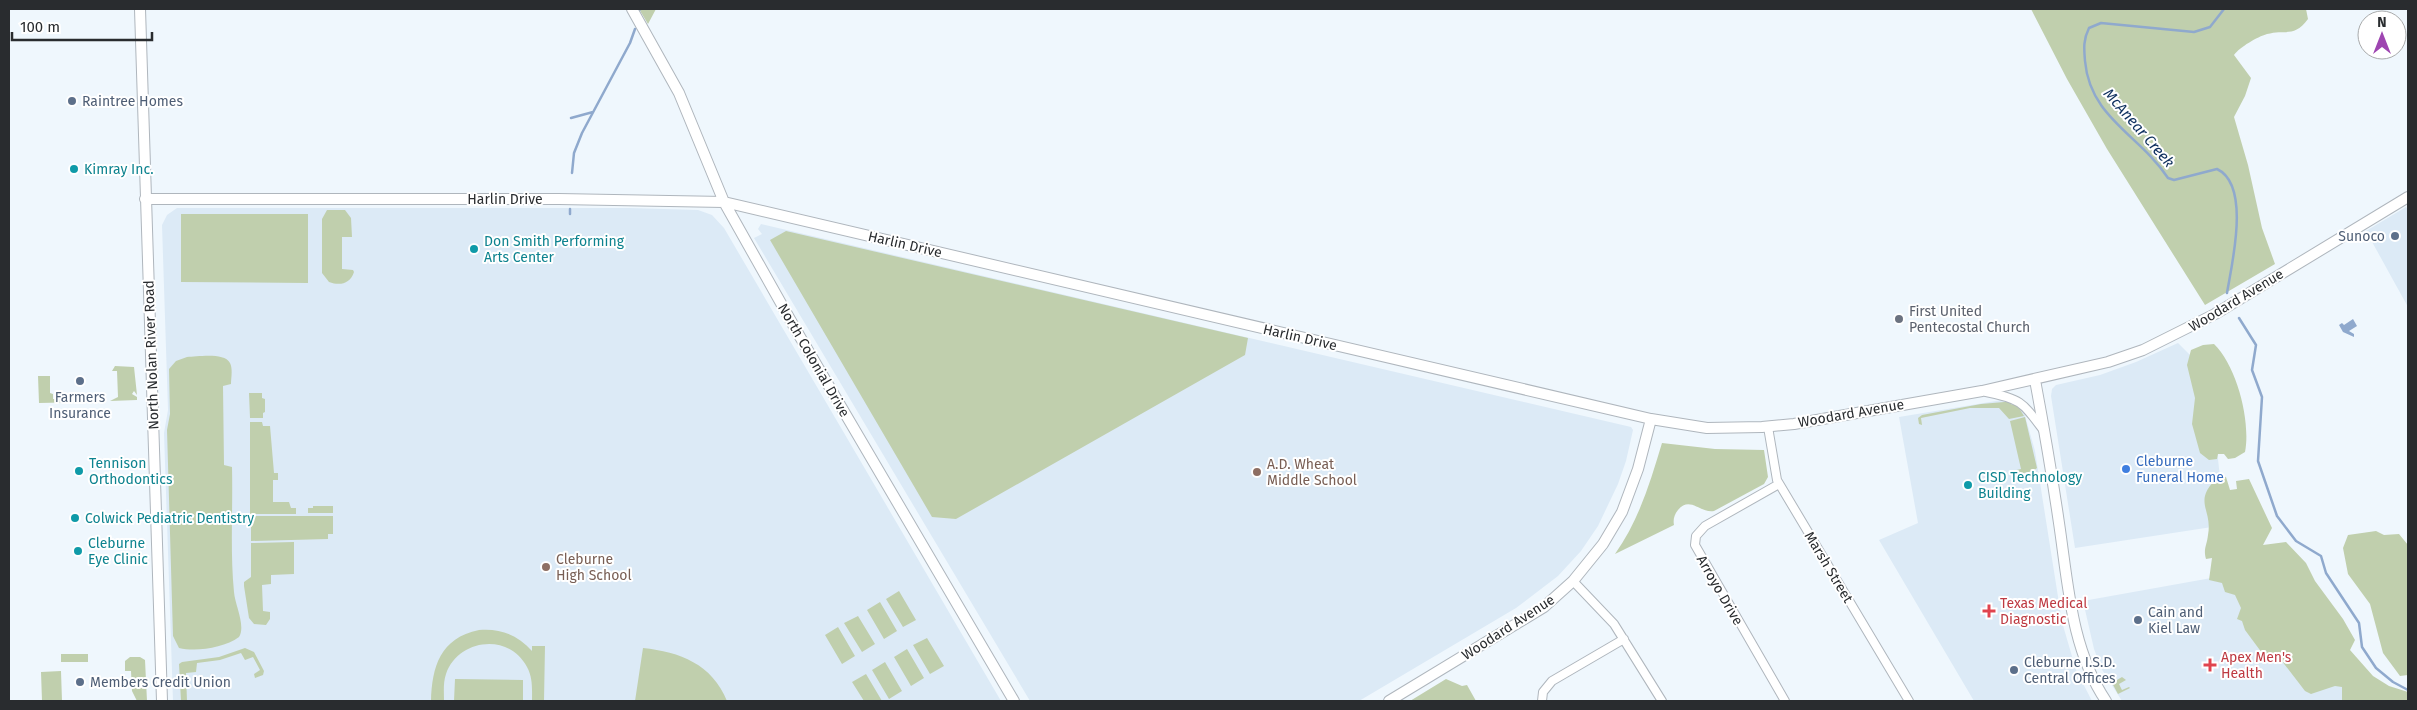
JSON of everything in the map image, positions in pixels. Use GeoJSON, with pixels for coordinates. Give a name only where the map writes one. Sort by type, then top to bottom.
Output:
{"type":"FeatureCollection","features":[{"type":"Feature","properties":{"kind":"street","name":"North Nolan River Road"},"geometry":{"type":"LineString","coordinates":[[140,9],[162,701]]}},
{"type":"Feature","properties":{"kind":"street","name":"North Colonial Drive"},"geometry":{"type":"LineString","coordinates":[[632,9],[679,93],[724,202],[796,330],[1014,701]]}},
{"type":"Feature","properties":{"kind":"street","name":"Woodard Avenue"},"geometry":{"type":"LineString","coordinates":[[1389,701],[1544,607],[1573,581],[1603,544],[1622,512],[1638,469],[1651,419],[1707,428],[1768,427],[1982,391],[2108,362],[2175,336],[2215,314],[2408,197]]}},
{"type":"Feature","properties":{"kind":"street","name":"Harlin Drive"},"geometry":{"type":"LineString","coordinates":[[145,199],[549,199],[724,202],[1651,419]]}},
{"type":"Feature","properties":{"kind":"street"},"geometry":{"type":"LineString","coordinates":[[2035,380],[2045,433],[2072,614],[2084,657],[2106,701]]}},
{"type":"Feature","properties":{"kind":"street"},"geometry":{"type":"LineString","coordinates":[[1982,391],[2017,400],[2025,405],[2045,433]]}},
{"type":"Feature","properties":{"kind":"street","name":"Marsh Street"},"geometry":{"type":"LineString","coordinates":[[1768,427],[1773,467],[1779,484],[1909,701]]}},
{"type":"Feature","properties":{"kind":"street","name":"Arroyo Drive"},"geometry":{"type":"LineString","coordinates":[[1779,484],[1705,526],[1696,536],[1695,545],[1786,701]]}},
{"type":"Feature","properties":{"kind":"street"},"geometry":{"type":"LineString","coordinates":[[1573,581],[1614,624],[1662,701]]}},
{"type":"Feature","properties":{"kind":"street"},"geometry":{"type":"LineString","coordinates":[[1542,701],[1543,692],[1552,681],[1624,639]]}},
{"type":"Feature","properties":{"kind":"shaded area"},"geometry":{"type":"Polygon","coordinates":[[[2406,207],[2408,210],[2408,307],[2366,231],[2406,207]]]}},
{"type":"Feature","properties":{"kind":"shaded area","name":"Cleburne High School"},"geometry":{"type":"Polygon","coordinates":[[[177,208],[629,208],[698,210],[712,215],[724,228],[1001,701],[173,701],[164,433],[168,410],[162,225],[167,215],[177,208]]]}},
{"type":"Feature","properties":{"kind":"shaded area","name":"A.D. Wheat Middle School"},"geometry":{"type":"Polygon","coordinates":[[[761,224],[1631,427],[1633,430],[1626,461],[1618,484],[1598,526],[1581,551],[1558,576],[1516,608],[1359,701],[1030,701],[754,238],[762,234],[758,229],[761,224]]]}},
{"type":"Feature","properties":{"kind":"shaded area"},"geometry":{"type":"Polygon","coordinates":[[[2178,343],[2209,374],[2225,525],[2075,548],[2051,396],[2052,389],[2056,385],[2100,375],[2136,362],[2178,343]]]}},
{"type":"Feature","properties":{"kind":"shaded area"},"geometry":{"type":"Polygon","coordinates":[[[2009,400],[2022,408],[2024,412],[2035,451],[2062,622],[2076,670],[2092,701],[1974,701],[1879,540],[1918,523],[1899,417],[2009,400]]]}},
{"type":"Feature","properties":{"kind":"shaded area"},"geometry":{"type":"Polygon","coordinates":[[[2228,575],[2364,701],[2122,701],[2101,668],[2094,649],[2083,601],[2228,575]]]}},
{"type":"Feature","properties":{"kind":"green space"},"geometry":{"type":"Polygon","coordinates":[[[639,9],[656,9],[648,24],[639,9]]]}},
{"type":"Feature","properties":{"kind":"green space"},"geometry":{"type":"Polygon","coordinates":[[[2031,9],[2306,9],[2308,19],[2298,29],[2263,35],[2244,46],[2234,55],[2251,78],[2245,96],[2234,117],[2248,165],[2262,228],[2275,264],[2205,305],[2107,149],[2067,79],[2031,9]]]}},
{"type":"Feature","properties":{"kind":"green space"},"geometry":{"type":"Polygon","coordinates":[[[327,210],[345,210],[351,218],[352,237],[342,237],[342,269],[353,270],[354,272],[350,279],[341,284],[329,282],[322,273],[322,219],[327,210]]]}},
{"type":"Feature","properties":{"kind":"green space"},"geometry":{"type":"Polygon","coordinates":[[[181,214],[308,214],[308,283],[181,282],[181,214]]]}},
{"type":"Feature","properties":{"kind":"green space"},"geometry":{"type":"Polygon","coordinates":[[[786,231],[1248,338],[1245,355],[956,519],[932,517],[770,240],[786,231]]]}},
{"type":"Feature","properties":{"kind":"green space"},"geometry":{"type":"Polygon","coordinates":[[[2214,344],[2229,366],[2240,395],[2244,410],[2246,440],[2245,452],[2235,458],[2228,459],[2224,454],[2218,454],[2217,459],[2209,460],[2200,453],[2192,424],[2195,398],[2187,365],[2191,350],[2203,345],[2214,344]]]}},
{"type":"Feature","properties":{"kind":"green space"},"geometry":{"type":"Polygon","coordinates":[[[187,357],[222,357],[231,365],[231,384],[223,386],[224,465],[232,467],[233,577],[241,627],[239,637],[233,641],[210,648],[193,650],[179,648],[173,636],[167,430],[170,414],[169,369],[176,361],[187,357]]]}},
{"type":"Feature","properties":{"kind":"green space"},"geometry":{"type":"Polygon","coordinates":[[[115,366],[134,367],[137,395],[134,391],[132,394],[137,397],[137,400],[110,401],[118,397],[117,371],[112,371],[115,366]]]}},
{"type":"Feature","properties":{"kind":"green space"},"geometry":{"type":"Polygon","coordinates":[[[38,376],[50,376],[50,393],[53,394],[53,399],[85,398],[85,402],[39,403],[38,376]]]}},
{"type":"Feature","properties":{"kind":"green space"},"geometry":{"type":"Polygon","coordinates":[[[249,393],[262,393],[262,398],[265,399],[263,418],[250,418],[249,393]]]}},
{"type":"Feature","properties":{"kind":"green space"},"geometry":{"type":"Polygon","coordinates":[[[2010,402],[2012,405],[2016,403],[2024,416],[2009,419],[1999,408],[1970,408],[1921,418],[1922,425],[1919,424],[1918,418],[1922,415],[1981,404],[2010,402]]]}},
{"type":"Feature","properties":{"kind":"green space"},"geometry":{"type":"Polygon","coordinates":[[[2025,417],[2037,468],[2033,471],[2014,475],[2012,471],[2021,469],[2010,421],[2025,417]]]}},
{"type":"Feature","properties":{"kind":"green space"},"geometry":{"type":"Polygon","coordinates":[[[250,422],[262,422],[263,426],[270,426],[274,473],[278,473],[278,480],[273,480],[273,502],[289,502],[291,508],[296,508],[296,514],[250,514],[250,422]]]}},
{"type":"Feature","properties":{"kind":"green space"},"geometry":{"type":"Polygon","coordinates":[[[1662,443],[1715,449],[1764,450],[1768,477],[1764,484],[1714,511],[1687,504],[1682,506],[1675,516],[1674,525],[1615,554],[1637,514],[1662,443]]]}},
{"type":"Feature","properties":{"kind":"green space"},"geometry":{"type":"Polygon","coordinates":[[[2219,476],[2226,477],[2230,490],[2237,489],[2236,481],[2249,479],[2272,528],[2263,545],[2286,542],[2306,563],[2315,581],[2343,619],[2355,640],[2350,650],[2373,676],[2389,686],[2408,692],[2408,701],[2342,701],[2342,687],[2335,686],[2311,694],[2305,691],[2278,656],[2262,653],[2245,630],[2242,621],[2237,619],[2241,608],[2235,595],[2225,592],[2222,583],[2209,580],[2212,558],[2206,559],[2205,556],[2209,526],[2205,499],[2206,492],[2219,476]]]}},
{"type":"Feature","properties":{"kind":"green space"},"geometry":{"type":"Polygon","coordinates":[[[313,506],[333,506],[333,513],[308,513],[308,508],[313,508],[313,506]]]}},
{"type":"Feature","properties":{"kind":"green space"},"geometry":{"type":"Polygon","coordinates":[[[251,516],[333,516],[333,534],[328,534],[328,539],[251,541],[251,516]]]}},
{"type":"Feature","properties":{"kind":"green space"},"geometry":{"type":"Polygon","coordinates":[[[2376,531],[2384,535],[2399,534],[2408,545],[2408,675],[2400,676],[2383,653],[2370,604],[2348,574],[2343,548],[2348,535],[2376,531]]]}},
{"type":"Feature","properties":{"kind":"green space"},"geometry":{"type":"Polygon","coordinates":[[[294,542],[294,574],[271,575],[271,584],[262,585],[263,611],[270,612],[270,619],[266,625],[254,624],[249,618],[244,586],[244,582],[251,577],[251,543],[294,542]]]}},
{"type":"Feature","properties":{"kind":"green space"},"geometry":{"type":"Polygon","coordinates":[[[899,591],[916,620],[903,627],[886,599],[899,591]]]}},
{"type":"Feature","properties":{"kind":"green space"},"geometry":{"type":"Polygon","coordinates":[[[880,602],[897,631],[884,639],[867,610],[880,602]]]}},
{"type":"Feature","properties":{"kind":"green space"},"geometry":{"type":"Polygon","coordinates":[[[858,616],[875,644],[862,652],[844,623],[858,616]]]}},
{"type":"Feature","properties":{"kind":"green space"},"geometry":{"type":"Polygon","coordinates":[[[838,627],[855,656],[842,664],[825,635],[838,627]]]}},
{"type":"Feature","properties":{"kind":"green space"},"geometry":{"type":"Polygon","coordinates":[[[479,630],[494,630],[508,634],[527,645],[532,651],[532,646],[545,646],[544,701],[532,701],[530,675],[519,656],[508,648],[484,644],[472,647],[461,653],[452,662],[445,677],[444,701],[431,701],[436,666],[447,647],[466,634],[479,630]]]}},
{"type":"Feature","properties":{"kind":"green space"},"geometry":{"type":"Polygon","coordinates":[[[927,638],[944,666],[930,674],[913,645],[927,638]]]}},
{"type":"Feature","properties":{"kind":"green space"},"geometry":{"type":"Polygon","coordinates":[[[245,648],[254,652],[264,671],[263,675],[255,678],[254,674],[260,670],[253,657],[245,660],[241,653],[220,660],[197,663],[196,672],[186,673],[187,701],[181,701],[179,664],[219,657],[245,648]]]}},
{"type":"Feature","properties":{"kind":"green space"},"geometry":{"type":"Polygon","coordinates":[[[643,648],[670,653],[693,662],[713,678],[721,688],[727,701],[635,701],[643,648]]]}},
{"type":"Feature","properties":{"kind":"green space"},"geometry":{"type":"Polygon","coordinates":[[[907,649],[924,678],[911,686],[894,657],[907,649]]]}},
{"type":"Feature","properties":{"kind":"green space"},"geometry":{"type":"Polygon","coordinates":[[[61,654],[88,654],[88,662],[61,662],[61,654]]]}},
{"type":"Feature","properties":{"kind":"green space"},"geometry":{"type":"Polygon","coordinates":[[[130,657],[140,657],[145,660],[147,701],[137,701],[132,691],[131,671],[125,671],[125,661],[130,657]]]}},
{"type":"Feature","properties":{"kind":"green space"},"geometry":{"type":"Polygon","coordinates":[[[885,662],[902,691],[889,699],[872,670],[885,662]]]}},
{"type":"Feature","properties":{"kind":"green space"},"geometry":{"type":"Polygon","coordinates":[[[61,671],[62,701],[42,701],[41,672],[61,671]]]}},
{"type":"Feature","properties":{"kind":"green space"},"geometry":{"type":"Polygon","coordinates":[[[866,674],[882,701],[864,701],[852,682],[866,674]]]}},
{"type":"Feature","properties":{"kind":"green space"},"geometry":{"type":"Polygon","coordinates":[[[2122,677],[2126,680],[2119,684],[2122,690],[2130,688],[2118,694],[2112,683],[2122,677]]]}},
{"type":"Feature","properties":{"kind":"green space"},"geometry":{"type":"Polygon","coordinates":[[[455,679],[523,680],[523,701],[454,701],[455,679]]]}},
{"type":"Feature","properties":{"kind":"green space"},"geometry":{"type":"Polygon","coordinates":[[[1446,679],[1462,686],[1467,685],[1476,701],[1410,701],[1446,679]]]}},
{"type":"Feature","properties":{"kind":"water"},"geometry":{"type":"Polygon","coordinates":[[[2353,319],[2357,326],[2349,331],[2354,334],[2354,337],[2343,332],[2339,325],[2342,323],[2344,325],[2353,319]]]}},
{"type":"Feature","properties":{"kind":"waterway","name":"McAnear Creek"},"geometry":{"type":"LineString","coordinates":[[2224,9],[2210,27],[2194,32],[2101,23],[2089,28],[2084,48],[2089,81],[2096,97],[2106,112],[2157,163],[2168,178],[2174,180],[2217,169],[2227,178],[2234,191],[2237,226],[2227,293]]}},
{"type":"Feature","properties":{"kind":"waterway"},"geometry":{"type":"LineString","coordinates":[[572,173],[574,153],[582,133],[630,43],[635,29]]}},
{"type":"Feature","properties":{"kind":"waterway"},"geometry":{"type":"LineString","coordinates":[[571,118],[593,112]]}},
{"type":"Feature","properties":{"kind":"waterway"},"geometry":{"type":"LineString","coordinates":[[570,209],[570,214]]}},
{"type":"Feature","properties":{"kind":"waterway","name":"McAnear Creek"},"geometry":{"type":"LineString","coordinates":[[2239,318],[2256,345],[2252,370],[2262,397],[2258,461],[2277,516],[2296,541],[2321,556],[2326,573],[2359,623],[2362,647],[2376,668],[2393,682],[2408,690]]}},
{"type":"Feature","properties":{"kind":"place","name":"Raintree Homes"},"geometry":{"type":"Point","coordinates":[72,101]}},
{"type":"Feature","properties":{"kind":"place","name":"Kimray Inc."},"geometry":{"type":"Point","coordinates":[74,169]}},
{"type":"Feature","properties":{"kind":"place","name":"Sunoco"},"geometry":{"type":"Point","coordinates":[2395,236]}},
{"type":"Feature","properties":{"kind":"place","name":"Don Smith Performing Arts Center"},"geometry":{"type":"Point","coordinates":[474,249]}},
{"type":"Feature","properties":{"kind":"place","name":"First United Pentecostal Church"},"geometry":{"type":"Point","coordinates":[1899,319]}},
{"type":"Feature","properties":{"kind":"place","name":"Farmers Insurance"},"geometry":{"type":"Point","coordinates":[80,381]}},
{"type":"Feature","properties":{"kind":"place","name":"Cleburne Funeral Home"},"geometry":{"type":"Point","coordinates":[2126,469]}},
{"type":"Feature","properties":{"kind":"place","name":"Tennison Orthodontics"},"geometry":{"type":"Point","coordinates":[79,471]}},
{"type":"Feature","properties":{"kind":"place","name":"A.D. Wheat Middle School"},"geometry":{"type":"Point","coordinates":[1257,472]}},
{"type":"Feature","properties":{"kind":"place","name":"CISD Technology Building"},"geometry":{"type":"Point","coordinates":[1968,485]}},
{"type":"Feature","properties":{"kind":"place","name":"Colwick Pediatric Dentistry"},"geometry":{"type":"Point","coordinates":[75,518]}},
{"type":"Feature","properties":{"kind":"place","name":"Cleburne Eye Clinic"},"geometry":{"type":"Point","coordinates":[78,551]}},
{"type":"Feature","properties":{"kind":"place","name":"Cleburne High School"},"geometry":{"type":"Point","coordinates":[546,567]}},
{"type":"Feature","properties":{"kind":"place","name":"Texas Medical Diagnostic"},"geometry":{"type":"Point","coordinates":[1989,611]}},
{"type":"Feature","properties":{"kind":"place","name":"Cain and Kiel Law"},"geometry":{"type":"Point","coordinates":[2138,620]}},
{"type":"Feature","properties":{"kind":"place","name":"Apex Men's Health"},"geometry":{"type":"Point","coordinates":[2210,665]}},
{"type":"Feature","properties":{"kind":"place","name":"Cleburne I.S.D. Central Offices"},"geometry":{"type":"Point","coordinates":[2014,670]}},
{"type":"Feature","properties":{"kind":"place","name":"Members Credit Union"},"geometry":{"type":"Point","coordinates":[80,682]}}]}
